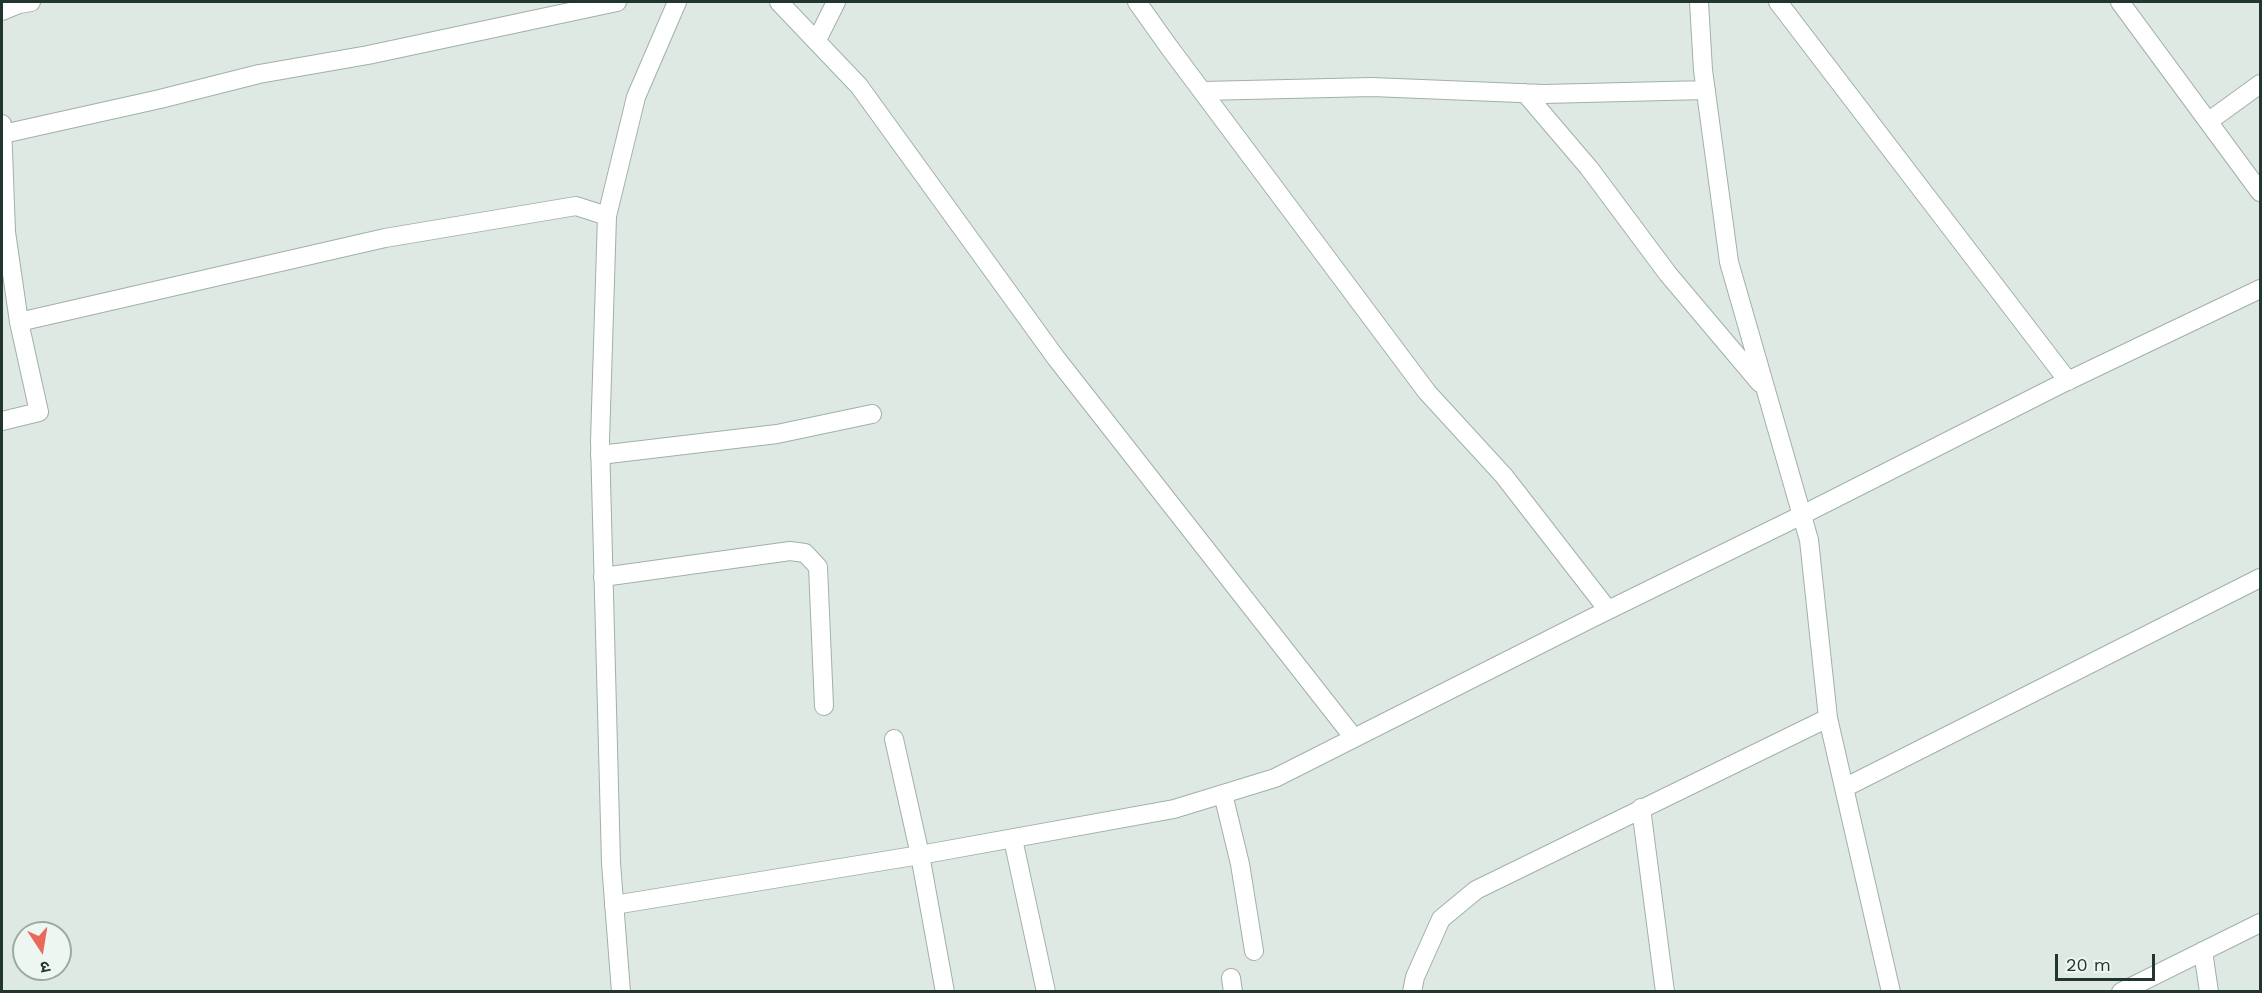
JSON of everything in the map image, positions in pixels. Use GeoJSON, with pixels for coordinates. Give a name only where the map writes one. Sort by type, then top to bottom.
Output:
{"type":"FeatureCollection","features":[{"type":"Feature","properties":{"kind":"street"},"geometry":{"type":"LineString","coordinates":[[2,11],[19,3],[31,2]]}},
{"type":"Feature","properties":{"kind":"street"},"geometry":{"type":"LineString","coordinates":[[2,421],[39,412],[19,322],[4,233],[2,129],[160,99],[259,74],[368,55],[617,2]]}},
{"type":"Feature","properties":{"kind":"street"},"geometry":{"type":"LineString","coordinates":[[621,992],[611,864],[600,455],[607,216],[636,98],[676,2]]}},
{"type":"Feature","properties":{"kind":"street"},"geometry":{"type":"LineString","coordinates":[[779,2],[859,86],[1056,358],[1354,738]]}},
{"type":"Feature","properties":{"kind":"street"},"geometry":{"type":"LineString","coordinates":[[817,40],[836,2]]}},
{"type":"Feature","properties":{"kind":"street"},"geometry":{"type":"LineString","coordinates":[[1137,2],[1427,392],[1504,476],[1608,610]]}},
{"type":"Feature","properties":{"kind":"street"},"geometry":{"type":"LineString","coordinates":[[1699,2],[1706,90],[1729,262],[1809,540],[1828,718],[1891,992]]}},
{"type":"Feature","properties":{"kind":"street"},"geometry":{"type":"LineString","coordinates":[[1778,2],[2068,381]]}},
{"type":"Feature","properties":{"kind":"street"},"geometry":{"type":"LineString","coordinates":[[2120,2],[2260,192]]}},
{"type":"Feature","properties":{"kind":"street"},"geometry":{"type":"LineString","coordinates":[[2209,121],[2260,84]]}},
{"type":"Feature","properties":{"kind":"street"},"geometry":{"type":"LineString","coordinates":[[1203,91],[1372,87],[1525,93],[1706,90]]}},
{"type":"Feature","properties":{"kind":"street"},"geometry":{"type":"LineString","coordinates":[[1525,93],[1589,168],[1668,274],[1765,389]]}},
{"type":"Feature","properties":{"kind":"street"},"geometry":{"type":"LineString","coordinates":[[19,322],[386,238],[576,206],[607,216]]}},
{"type":"Feature","properties":{"kind":"street"},"geometry":{"type":"LineString","coordinates":[[614,905],[920,855],[1174,809],[1275,778],[2068,381],[2260,290]]}},
{"type":"Feature","properties":{"kind":"street"},"geometry":{"type":"LineString","coordinates":[[600,455],[777,434],[872,414]]}},
{"type":"Feature","properties":{"kind":"street"},"geometry":{"type":"LineString","coordinates":[[603,577],[790,551],[805,553],[818,567],[824,706]]}},
{"type":"Feature","properties":{"kind":"street"},"geometry":{"type":"LineString","coordinates":[[1844,788],[2260,578]]}},
{"type":"Feature","properties":{"kind":"street"},"geometry":{"type":"LineString","coordinates":[[1412,992],[1415,977],[1441,919],[1476,890],[1828,718]]}},
{"type":"Feature","properties":{"kind":"street"},"geometry":{"type":"LineString","coordinates":[[894,739],[920,855],[945,992]]}},
{"type":"Feature","properties":{"kind":"street"},"geometry":{"type":"LineString","coordinates":[[1223,794],[1240,864],[1254,951]]}},
{"type":"Feature","properties":{"kind":"street"},"geometry":{"type":"LineString","coordinates":[[1641,808],[1665,992]]}},
{"type":"Feature","properties":{"kind":"street"},"geometry":{"type":"LineString","coordinates":[[1013,839],[1046,992]]}},
{"type":"Feature","properties":{"kind":"street"},"geometry":{"type":"LineString","coordinates":[[2121,992],[2260,923]]}},
{"type":"Feature","properties":{"kind":"street"},"geometry":{"type":"LineString","coordinates":[[2203,951],[2210,992]]}}]}
